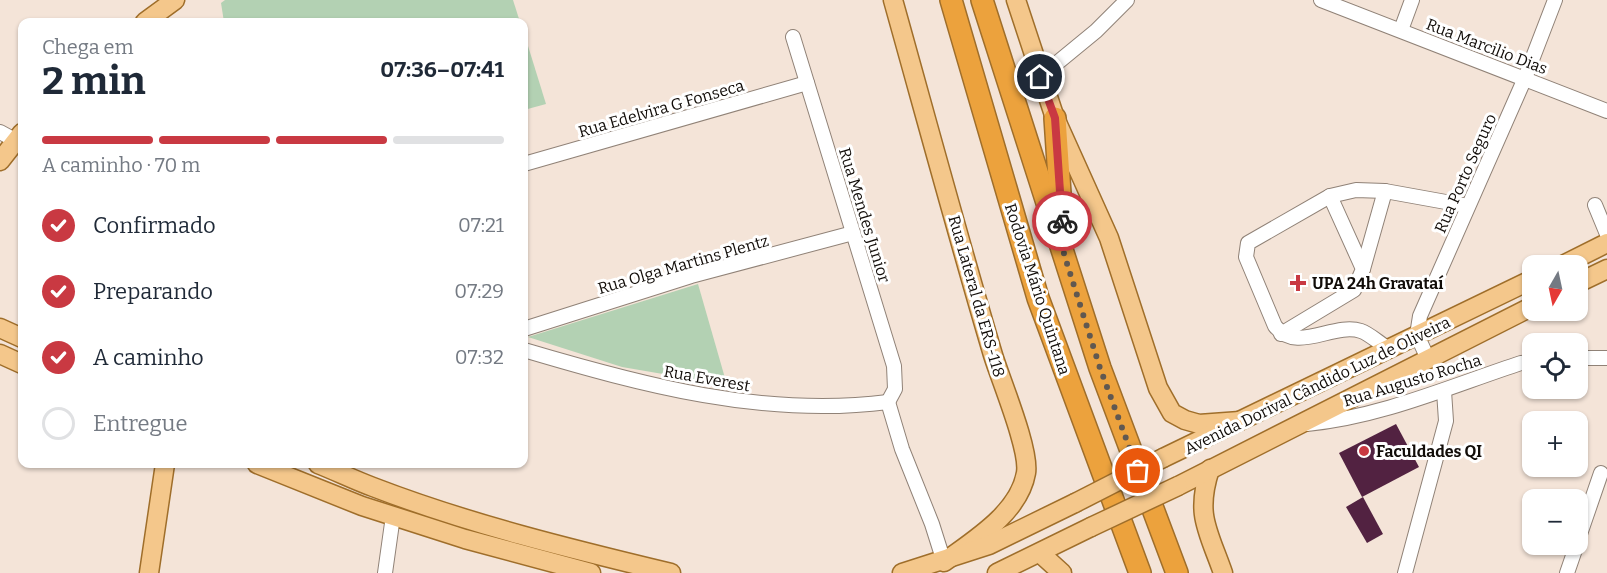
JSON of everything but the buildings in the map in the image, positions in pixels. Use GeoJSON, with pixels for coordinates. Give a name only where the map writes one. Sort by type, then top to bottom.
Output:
{"type":"FeatureCollection","features":[{"type":"Feature","properties":{"kind":"highway","name":"Rodovia Mário Quintana"},"geometry":{"type":"LineString","coordinates":[[951,0],[1038,298],[1140,573]]}},
{"type":"Feature","properties":{"kind":"highway","name":"Rodovia Mário Quintana"},"geometry":{"type":"LineString","coordinates":[[982,0],[1100,368],[1177,573]]}},
{"type":"Feature","properties":{"kind":"highway"},"geometry":{"type":"LineString","coordinates":[[1055,118],[1064,254]]}},
{"type":"Feature","properties":{"kind":"main road"},"geometry":{"type":"LineString","coordinates":[[151,18],[175,0]]}},
{"type":"Feature","properties":{"kind":"main road","name":"Rua Lateral da ERS-118"},"geometry":{"type":"LineString","coordinates":[[893,0],[968,268],[1021,441],[1026,472],[1016,498],[999,518],[944,562]]}},
{"type":"Feature","properties":{"kind":"main road"},"geometry":{"type":"LineString","coordinates":[[1016,0],[1055,118],[1108,238],[1158,387],[1172,413],[1199,424],[1240,421]]}},
{"type":"Feature","properties":{"kind":"main road"},"geometry":{"type":"LineString","coordinates":[[0,161],[15,137]]}},
{"type":"Feature","properties":{"kind":"main road"},"geometry":{"type":"LineString","coordinates":[[1583,255],[1607,243]]}},
{"type":"Feature","properties":{"kind":"main road"},"geometry":{"type":"LineString","coordinates":[[1588,278],[1607,269]]}},
{"type":"Feature","properties":{"kind":"main road","name":"Avenida Dorival Cândido Luz de Oliveira"},"geometry":{"type":"LineString","coordinates":[[902,573],[944,562],[989,545],[1522,284]]}},
{"type":"Feature","properties":{"kind":"main road","name":"Avenida Dorival Cândido Luz de Oliveira"},"geometry":{"type":"LineString","coordinates":[[997,573],[1178,486],[1522,312]]}},
{"type":"Feature","properties":{"kind":"main road"},"geometry":{"type":"LineString","coordinates":[[0,328],[18,336]]}},
{"type":"Feature","properties":{"kind":"main road"},"geometry":{"type":"LineString","coordinates":[[0,354],[18,362]]}},
{"type":"Feature","properties":{"kind":"main road"},"geometry":{"type":"LineString","coordinates":[[149,573],[164,468]]}},
{"type":"Feature","properties":{"kind":"main road"},"geometry":{"type":"LineString","coordinates":[[267,468],[393,516],[591,573]]}},
{"type":"Feature","properties":{"kind":"main road"},"geometry":{"type":"LineString","coordinates":[[331,468],[372,487],[472,520],[582,552],[671,573]]}},
{"type":"Feature","properties":{"kind":"main road"},"geometry":{"type":"LineString","coordinates":[[1210,470],[1202,500],[1202,512],[1223,573]]}},
{"type":"Feature","properties":{"kind":"main road"},"geometry":{"type":"LineString","coordinates":[[1040,553],[1062,573]]}},
{"type":"Feature","properties":{"kind":"street"},"geometry":{"type":"LineString","coordinates":[[1040,77],[1096,31],[1127,0]]}},
{"type":"Feature","properties":{"kind":"street","name":"Rua Marcilio Dias"},"geometry":{"type":"LineString","coordinates":[[1321,0],[1607,111]]}},
{"type":"Feature","properties":{"kind":"street"},"geometry":{"type":"LineString","coordinates":[[1401,30],[1412,0]]}},
{"type":"Feature","properties":{"kind":"street","name":"Rua Porto Seguro"},"geometry":{"type":"LineString","coordinates":[[1417,335],[1428,296],[1525,78],[1555,0]]}},
{"type":"Feature","properties":{"kind":"street","name":"Rua Mendes Junior"},"geometry":{"type":"LineString","coordinates":[[793,37],[894,366],[895,389],[888,402]]}},
{"type":"Feature","properties":{"kind":"street","name":"Rua Edelvira G Fonseca"},"geometry":{"type":"LineString","coordinates":[[528,163],[807,83]]}},
{"type":"Feature","properties":{"kind":"street"},"geometry":{"type":"LineString","coordinates":[[1389,349],[1361,332],[1350,330],[1299,338],[1281,334],[1275,326],[1246,250],[1255,237],[1330,196],[1356,190],[1385,191],[1468,206]]}},
{"type":"Feature","properties":{"kind":"street"},"geometry":{"type":"LineString","coordinates":[[1281,334],[1354,290],[1363,269],[1385,191]]}},
{"type":"Feature","properties":{"kind":"street"},"geometry":{"type":"LineString","coordinates":[[1330,196],[1363,269]]}},
{"type":"Feature","properties":{"kind":"street"},"geometry":{"type":"LineString","coordinates":[[1595,205],[1607,234]]}},
{"type":"Feature","properties":{"kind":"street","name":"Rua Olga Martins Plentz"},"geometry":{"type":"LineString","coordinates":[[528,328],[691,276],[853,233]]}},
{"type":"Feature","properties":{"kind":"street"},"geometry":{"type":"LineString","coordinates":[[1417,335],[1428,359]]}},
{"type":"Feature","properties":{"kind":"street","name":"Rua Everest"},"geometry":{"type":"LineString","coordinates":[[528,351],[602,373],[683,392],[761,404],[818,408],[888,402]]}},
{"type":"Feature","properties":{"kind":"street"},"geometry":{"type":"LineString","coordinates":[[1588,358],[1607,358]]}},
{"type":"Feature","properties":{"kind":"street","name":"Rua Augusto Rocha"},"geometry":{"type":"LineString","coordinates":[[1299,425],[1335,421],[1444,391],[1522,364]]}},
{"type":"Feature","properties":{"kind":"street"},"geometry":{"type":"LineString","coordinates":[[1405,573],[1446,421],[1444,391]]}},
{"type":"Feature","properties":{"kind":"street"},"geometry":{"type":"LineString","coordinates":[[888,402],[902,449],[932,524],[944,562]]}},
{"type":"Feature","properties":{"kind":"street"},"geometry":{"type":"LineString","coordinates":[[1588,510],[1601,473]]}},
{"type":"Feature","properties":{"kind":"street"},"geometry":{"type":"LineString","coordinates":[[385,573],[393,516]]}},
{"type":"Feature","properties":{"kind":"street"},"geometry":{"type":"LineString","coordinates":[[1567,573],[1573,555]]}},
{"type":"Feature","properties":{"kind":"green space"},"geometry":{"type":"Polygon","coordinates":[[[225,0],[513,0],[519,18],[223,18],[221,3],[225,0]]]}},
{"type":"Feature","properties":{"kind":"green space"},"geometry":{"type":"Polygon","coordinates":[[[528,46],[546,104],[528,109],[528,46]]]}},
{"type":"Feature","properties":{"kind":"green space"},"geometry":{"type":"Polygon","coordinates":[[[698,284],[727,385],[622,367],[528,337],[698,284]]]}},
{"type":"Feature","properties":{"kind":"way so far"},"geometry":{"type":"LineString","coordinates":[[1062,221],[1064,254],[1100,368],[1138,471]]}},
{"type":"Feature","properties":{"kind":"place","name":"UPA 24h Gravataí"},"geometry":{"type":"Point","coordinates":[1298,283]}},
{"type":"Feature","properties":{"kind":"place","name":"Faculdades QI"},"geometry":{"type":"Point","coordinates":[1364,451]}},
{"type":"Feature","properties":{"kind":"route"},"geometry":{"type":"LineString","coordinates":[[1040,77],[1055,118],[1062,221]]}}]}
